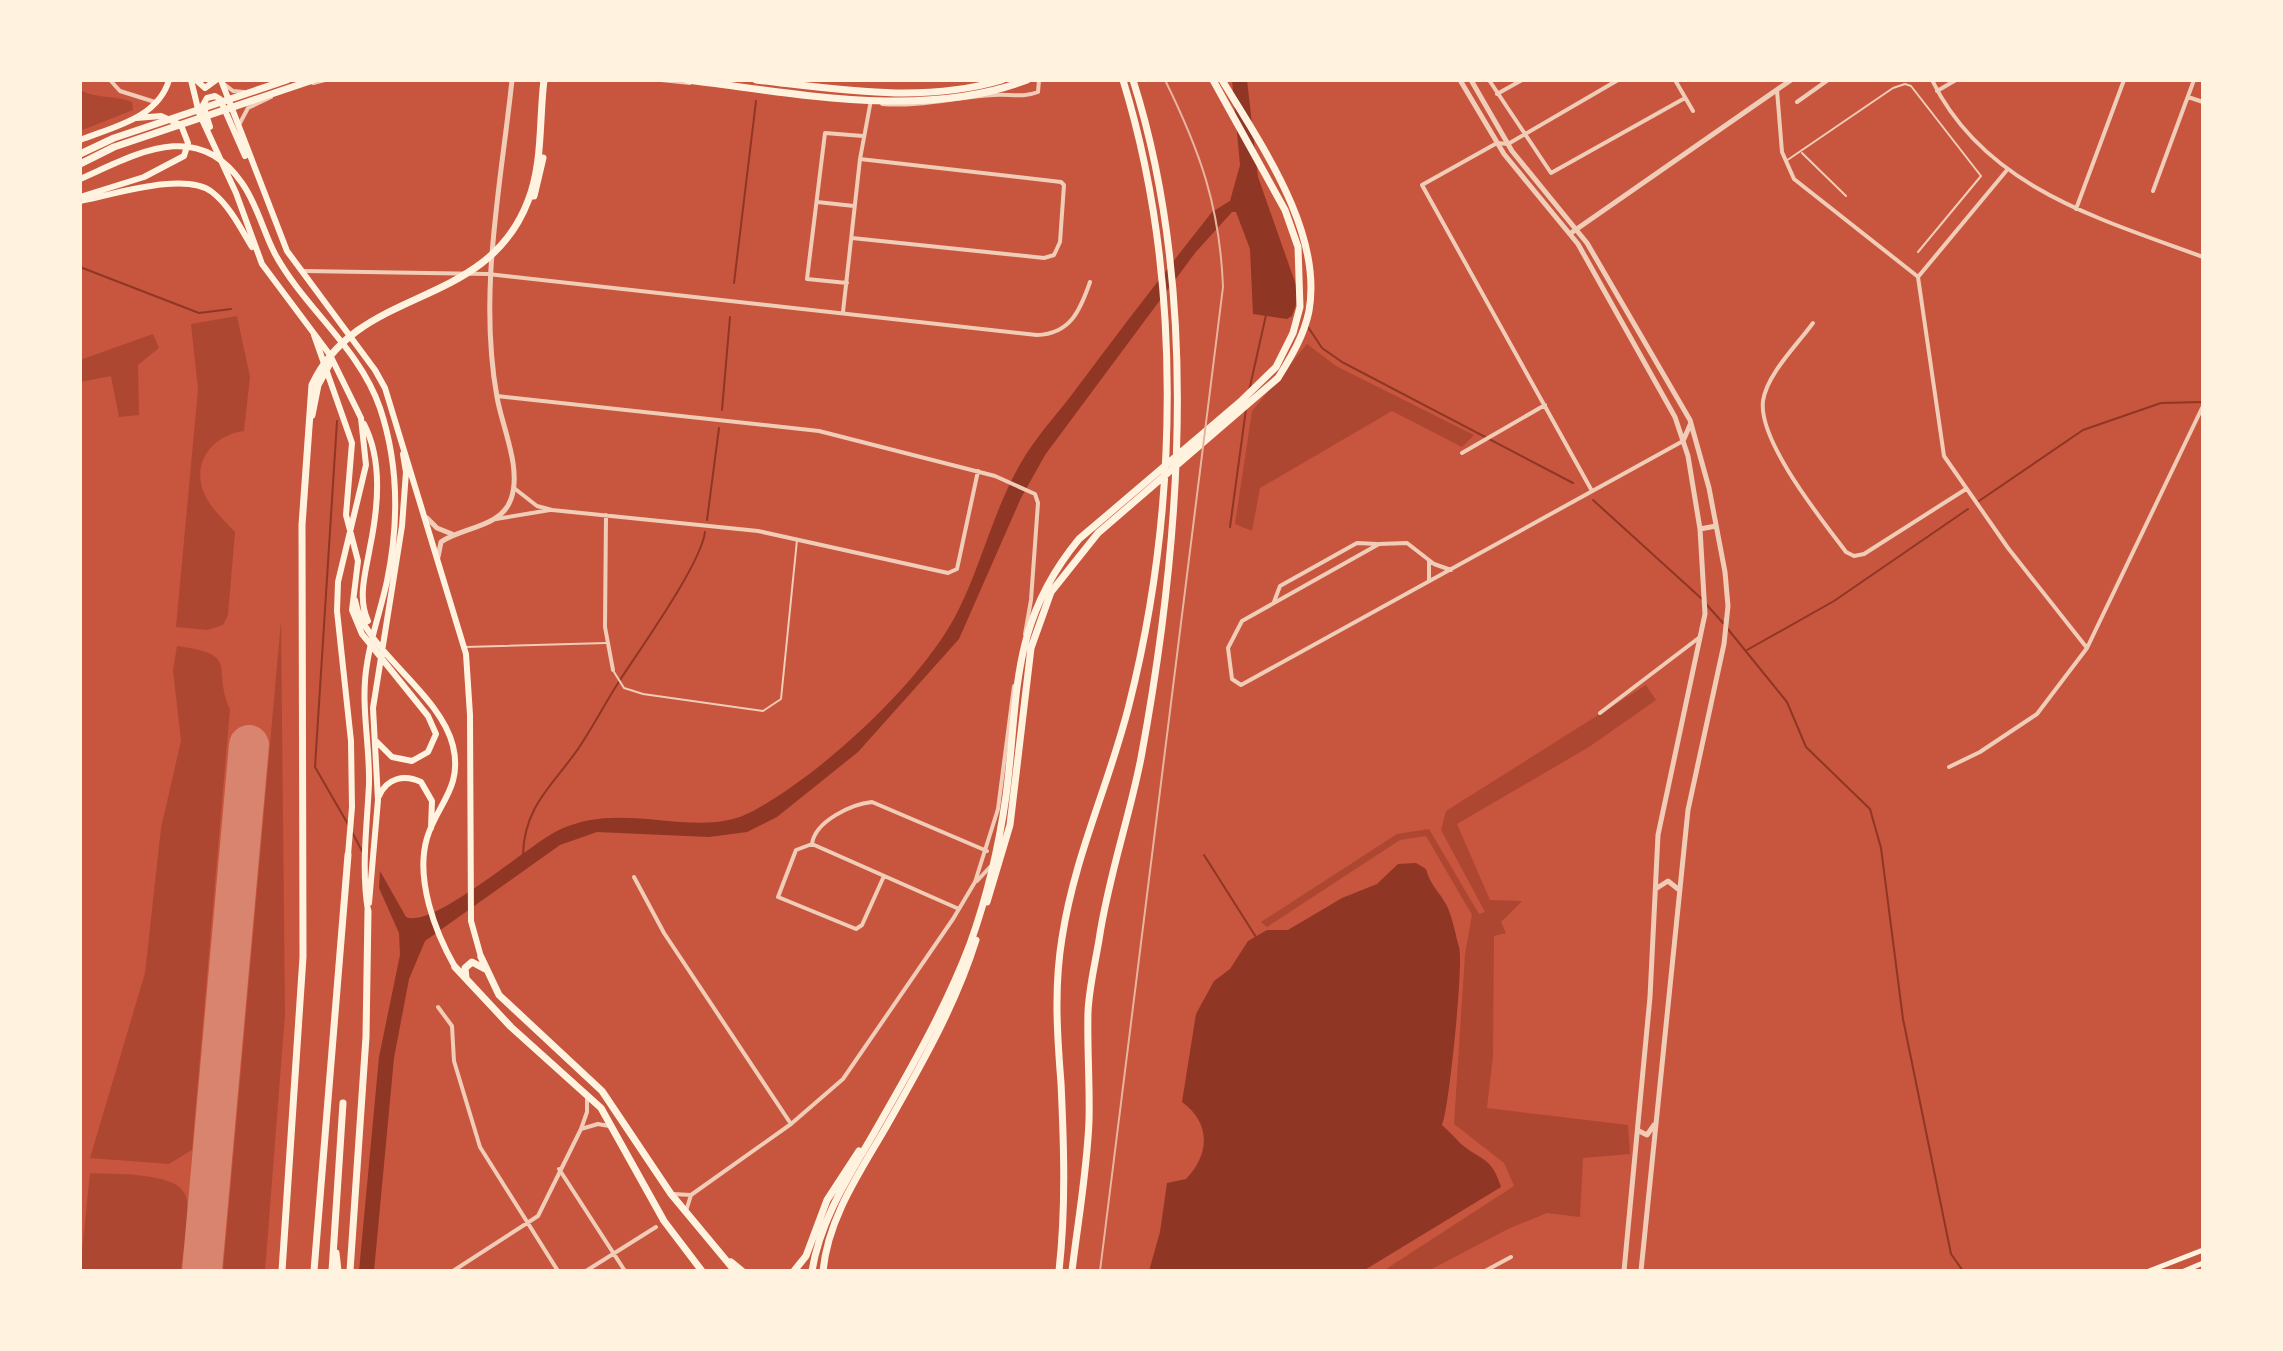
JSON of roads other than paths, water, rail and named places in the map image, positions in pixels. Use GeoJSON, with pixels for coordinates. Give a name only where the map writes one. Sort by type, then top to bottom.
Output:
{"type":"FeatureCollection","features":[{"type":"Feature","properties":{"kind":"highway"},"geometry":{"type":"LineString","coordinates":[[80,154],[284,80]]}},
{"type":"Feature","properties":{"kind":"highway"},"geometry":{"type":"LineString","coordinates":[[80,164],[114,147],[313,80]]}},
{"type":"Feature","properties":{"kind":"highway"},"geometry":{"type":"LineString","coordinates":[[284,1271],[308,957],[306,524],[312,414],[326,367],[356,336],[372,323],[466,281],[494,261],[516,233],[541,178],[546,80]]}},
{"type":"Feature","properties":{"kind":"highway"},"geometry":{"type":"LineString","coordinates":[[687,80],[897,102],[961,98],[1027,80]]}},
{"type":"Feature","properties":{"kind":"highway"},"geometry":{"type":"LineString","coordinates":[[756,80],[895,94],[960,90],[1002,80]]}},
{"type":"Feature","properties":{"kind":"highway"},"geometry":{"type":"LineString","coordinates":[[1059,1271],[1065,1170],[1054,1001],[1060,950],[1073,874],[1120,740],[1143,647],[1162,493],[1165,330],[1156,237],[1138,136],[1123,80]]}},
{"type":"Feature","properties":{"kind":"highway"},"geometry":{"type":"LineString","coordinates":[[1072,1271],[1089,1121],[1088,1008],[1109,876],[1141,757],[1164,581],[1178,410],[1166,234],[1133,80]]}},
{"type":"Feature","properties":{"kind":"highway"},"geometry":{"type":"LineString","coordinates":[[812,1271],[831,1211],[946,1003],[975,926],[1000,833],[1015,688],[1025,637],[1040,597],[1079,539],[1240,402],[1276,367],[1293,333],[1300,307],[1298,247],[1276,192],[1213,80]]}},
{"type":"Feature","properties":{"kind":"highway"},"geometry":{"type":"LineString","coordinates":[[823,1271],[835,1224],[849,1192],[944,1021],[973,949],[1010,825],[1031,648],[1051,592],[1098,533],[1278,378],[1297,347],[1308,315],[1311,264],[1303,231],[1222,80]]}},
{"type":"Feature","properties":{"kind":"highway"},"geometry":{"type":"LineString","coordinates":[[314,1271],[348,855]]}},
{"type":"Feature","properties":{"kind":"highway"},"geometry":{"type":"LineString","coordinates":[[350,1271],[366,1037],[368,911]]}},
{"type":"Feature","properties":{"kind":"highway"},"geometry":{"type":"LineString","coordinates":[[481,957],[508,1006],[602,1091],[671,1194],[735,1271]]}},
{"type":"Feature","properties":{"kind":"highway"},"geometry":{"type":"LineString","coordinates":[[468,983],[464,971],[468,964],[476,962],[486,971]]}},
{"type":"Feature","properties":{"kind":"highway"},"geometry":{"type":"LineString","coordinates":[[455,967],[511,1027],[585,1092],[614,1128],[670,1232],[702,1271]]}},
{"type":"Feature","properties":{"kind":"highway"},"geometry":{"type":"LineString","coordinates":[[332,1271],[343,1103]]}},
{"type":"Feature","properties":{"kind":"highway"},"geometry":{"type":"LineString","coordinates":[[794,1271],[806,1256],[815,1228],[847,1165],[873,1134]]}},
{"type":"Feature","properties":{"kind":"highway"},"geometry":{"type":"LineString","coordinates":[[333,1235],[338,1271]]}},
{"type":"Feature","properties":{"kind":"highway"},"geometry":{"type":"LineString","coordinates":[[717,1251],[742,1271]]}},
{"type":"Feature","properties":{"kind":"main road"},"geometry":{"type":"LineString","coordinates":[[80,140],[139,117],[159,101],[169,80]]}},
{"type":"Feature","properties":{"kind":"main road"},"geometry":{"type":"LineString","coordinates":[[193,80],[205,88],[220,81],[263,195]]}},
{"type":"Feature","properties":{"kind":"main road"},"geometry":{"type":"LineString","coordinates":[[193,80],[199,113],[220,156]]}},
{"type":"Feature","properties":{"kind":"main road"},"geometry":{"type":"LineString","coordinates":[[262,264],[203,105],[212,96],[220,99],[296,265],[375,370],[400,433],[464,647],[470,715],[471,921],[481,957]]}},
{"type":"Feature","properties":{"kind":"main road"},"geometry":{"type":"LineString","coordinates":[[80,199],[144,177],[184,156],[188,143],[181,125],[161,116],[139,117]]}},
{"type":"Feature","properties":{"kind":"main road"},"geometry":{"type":"LineString","coordinates":[[80,179],[124,158],[172,145],[199,150],[224,163],[249,195],[276,256],[364,373],[379,407],[394,466],[395,526],[363,699],[369,758],[363,876],[368,911]]}},
{"type":"Feature","properties":{"kind":"main road"},"geometry":{"type":"LineString","coordinates":[[80,199],[156,186],[197,184],[222,201],[262,264],[336,365],[370,436],[377,477],[375,516],[362,604],[382,645]]}},
{"type":"Feature","properties":{"kind":"main road"},"geometry":{"type":"LineString","coordinates":[[312,330],[348,426],[352,454],[346,515],[358,561],[352,610],[355,620],[398,680],[428,716],[435,740],[428,752],[412,761],[392,757],[377,742]]}},
{"type":"Feature","properties":{"kind":"main road"},"geometry":{"type":"LineString","coordinates":[[348,855],[352,807],[351,741],[337,611],[338,582],[366,465],[361,418]]}},
{"type":"Feature","properties":{"kind":"main road"},"geometry":{"type":"LineString","coordinates":[[368,911],[378,800],[373,708],[396,575],[406,472],[400,433]]}},
{"type":"Feature","properties":{"kind":"main road"},"geometry":{"type":"LineString","coordinates":[[355,592],[358,612],[438,715],[454,749],[451,789],[431,828]]}},
{"type":"Feature","properties":{"kind":"main road"},"geometry":{"type":"LineString","coordinates":[[378,800],[382,789],[395,779],[406,777],[421,782],[432,801],[431,828],[425,853],[428,897],[442,941],[455,967]]}},
{"type":"Feature","properties":{"kind":"main road"},"geometry":{"type":"LineString","coordinates":[[2149,1271],[2203,1250]]}},
{"type":"Feature","properties":{"kind":"main road"},"geometry":{"type":"LineString","coordinates":[[2184,1271],[2203,1263]]}},
{"type":"Feature","properties":{"kind":"street"},"geometry":{"type":"LineString","coordinates":[[110,80],[120,91],[137,94],[144,100],[159,101]]}},
{"type":"Feature","properties":{"kind":"street"},"geometry":{"type":"LineString","coordinates":[[220,81],[241,93],[284,80]]}},
{"type":"Feature","properties":{"kind":"street"},"geometry":{"type":"LineString","coordinates":[[242,137],[240,120],[248,108],[282,92],[325,80]]}},
{"type":"Feature","properties":{"kind":"street"},"geometry":{"type":"LineString","coordinates":[[492,520],[507,507],[514,487],[496,396],[488,274],[512,80]]}},
{"type":"Feature","properties":{"kind":"street"},"geometry":{"type":"LineString","coordinates":[[661,80],[703,82],[870,103],[912,104],[996,95],[1028,96],[1038,92],[1039,80]]}},
{"type":"Feature","properties":{"kind":"street"},"geometry":{"type":"LineString","coordinates":[[778,80],[872,90],[933,91],[990,80]]}},
{"type":"Feature","properties":{"kind":"street"},"geometry":{"type":"LineString","coordinates":[[1460,80],[1497,143],[1571,233],[1675,417],[1683,441],[1700,529],[1705,614],[1662,806],[1624,1271]]}},
{"type":"Feature","properties":{"kind":"street"},"geometry":{"type":"LineString","coordinates":[[1471,80],[1508,144],[1578,228],[1690,420],[1700,450],[1716,526],[1728,606],[1725,635],[1692,778],[1655,1125],[1649,1219],[1641,1271]]}},
{"type":"Feature","properties":{"kind":"street"},"geometry":{"type":"LineString","coordinates":[[1489,80],[1546,170],[1556,172],[1685,98]]}},
{"type":"Feature","properties":{"kind":"street"},"geometry":{"type":"LineString","coordinates":[[1497,94],[1522,80]]}},
{"type":"Feature","properties":{"kind":"street"},"geometry":{"type":"LineString","coordinates":[[1593,492],[1422,185],[1497,143],[1508,144],[1524,136],[1618,80]]}},
{"type":"Feature","properties":{"kind":"street"},"geometry":{"type":"LineString","coordinates":[[1675,80],[1693,111]]}},
{"type":"Feature","properties":{"kind":"street"},"geometry":{"type":"LineString","coordinates":[[1571,233],[1791,80]]}},
{"type":"Feature","properties":{"kind":"street"},"geometry":{"type":"LineString","coordinates":[[1797,102],[1828,80]]}},
{"type":"Feature","properties":{"kind":"street"},"geometry":{"type":"LineString","coordinates":[[1932,80],[1966,133],[2007,170],[2075,209],[2203,257]]}},
{"type":"Feature","properties":{"kind":"street"},"geometry":{"type":"LineString","coordinates":[[1937,91],[1956,80]]}},
{"type":"Feature","properties":{"kind":"street"},"geometry":{"type":"LineString","coordinates":[[2075,209],[2124,80]]}},
{"type":"Feature","properties":{"kind":"street"},"geometry":{"type":"LineString","coordinates":[[2153,191],[2194,80]]}},
{"type":"Feature","properties":{"kind":"street"},"geometry":{"type":"LineString","coordinates":[[843,312],[863,136],[872,90]]}},
{"type":"Feature","properties":{"kind":"street"},"geometry":{"type":"LineString","coordinates":[[1777,90],[1785,161],[1794,179],[1918,277],[1944,456],[2087,648]]}},
{"type":"Feature","properties":{"kind":"street"},"geometry":{"type":"LineString","coordinates":[[2188,97],[2203,102]]}},
{"type":"Feature","properties":{"kind":"street"},"geometry":{"type":"LineString","coordinates":[[139,117],[144,100]]}},
{"type":"Feature","properties":{"kind":"street"},"geometry":{"type":"LineString","coordinates":[[847,283],[807,279],[825,133],[863,136]]}},
{"type":"Feature","properties":{"kind":"street"},"geometry":{"type":"LineString","coordinates":[[852,238],[1044,258],[1054,255],[1060,242],[1064,185],[1022,175],[860,159]]}},
{"type":"Feature","properties":{"kind":"street"},"geometry":{"type":"LineString","coordinates":[[1918,277],[2007,170]]}},
{"type":"Feature","properties":{"kind":"street"},"geometry":{"type":"LineString","coordinates":[[817,202],[855,206]]}},
{"type":"Feature","properties":{"kind":"street"},"geometry":{"type":"LineString","coordinates":[[296,265],[314,273],[412,270],[488,274],[1050,335],[1071,324],[1090,282]]}},
{"type":"Feature","properties":{"kind":"street"},"geometry":{"type":"LineString","coordinates":[[1813,323],[1776,374],[1763,399],[1763,419],[1776,448],[1846,552],[1864,554],[1966,489]]}},
{"type":"Feature","properties":{"kind":"street"},"geometry":{"type":"LineString","coordinates":[[496,396],[819,431],[978,471],[1035,494],[1038,514],[1031,600],[1010,707],[998,809],[975,882],[843,1079],[791,1124],[691,1195],[671,1194]]}},
{"type":"Feature","properties":{"kind":"street"},"geometry":{"type":"LineString","coordinates":[[1462,453],[1545,405]]}},
{"type":"Feature","properties":{"kind":"street"},"geometry":{"type":"LineString","coordinates":[[1949,767],[1980,752],[2037,714],[2087,648],[2203,406]]}},
{"type":"Feature","properties":{"kind":"street"},"geometry":{"type":"LineString","coordinates":[[1379,544],[1242,621],[1231,638],[1228,673],[1238,684],[1683,441],[1688,435],[1690,420]]}},
{"type":"Feature","properties":{"kind":"street"},"geometry":{"type":"LineString","coordinates":[[1683,441],[1700,450]]}},
{"type":"Feature","properties":{"kind":"street"},"geometry":{"type":"LineString","coordinates":[[514,487],[537,506],[552,510],[758,531],[948,573],[957,569],[978,471]]}},
{"type":"Feature","properties":{"kind":"street"},"geometry":{"type":"LineString","coordinates":[[437,558],[441,542],[452,534],[492,520],[552,510]]}},
{"type":"Feature","properties":{"kind":"street"},"geometry":{"type":"LineString","coordinates":[[424,515],[437,528],[452,534]]}},
{"type":"Feature","properties":{"kind":"street"},"geometry":{"type":"LineString","coordinates":[[606,515],[606,643],[613,670]]}},
{"type":"Feature","properties":{"kind":"street"},"geometry":{"type":"LineString","coordinates":[[1700,529],[1716,526]]}},
{"type":"Feature","properties":{"kind":"street"},"geometry":{"type":"LineString","coordinates":[[1274,602],[1274,593],[1280,586],[1357,543],[1407,543],[1428,559],[1451,570]]}},
{"type":"Feature","properties":{"kind":"street"},"geometry":{"type":"LineString","coordinates":[[1428,559],[1429,582]]}},
{"type":"Feature","properties":{"kind":"street"},"geometry":{"type":"LineString","coordinates":[[975,882],[1001,856],[1016,805],[1035,624],[1031,600]]}},
{"type":"Feature","properties":{"kind":"street"},"geometry":{"type":"LineString","coordinates":[[1600,713],[1702,636]]}},
{"type":"Feature","properties":{"kind":"street"},"geometry":{"type":"LineString","coordinates":[[812,844],[818,829],[830,820],[853,807],[872,802],[987,851]]}},
{"type":"Feature","properties":{"kind":"street"},"geometry":{"type":"LineString","coordinates":[[884,876],[862,925],[856,929],[782,900],[778,891],[796,850],[812,844],[959,909]]}},
{"type":"Feature","properties":{"kind":"street"},"geometry":{"type":"LineString","coordinates":[[634,877],[664,933],[791,1124]]}},
{"type":"Feature","properties":{"kind":"street"},"geometry":{"type":"LineString","coordinates":[[1657,889],[1668,881],[1679,890]]}},
{"type":"Feature","properties":{"kind":"street"},"geometry":{"type":"LineString","coordinates":[[438,1007],[452,1026],[454,1061],[476,1139],[558,1271]]}},
{"type":"Feature","properties":{"kind":"street"},"geometry":{"type":"LineString","coordinates":[[453,1271],[528,1225],[545,1205],[559,1169],[581,1129],[587,1112],[585,1092]]}},
{"type":"Feature","properties":{"kind":"street"},"geometry":{"type":"LineString","coordinates":[[581,1129],[598,1124],[614,1128]]}},
{"type":"Feature","properties":{"kind":"street"},"geometry":{"type":"LineString","coordinates":[[1638,1129],[1647,1135],[1655,1125]]}},
{"type":"Feature","properties":{"kind":"street"},"geometry":{"type":"LineString","coordinates":[[559,1169],[625,1271]]}},
{"type":"Feature","properties":{"kind":"street"},"geometry":{"type":"LineString","coordinates":[[686,1214],[691,1195]]}},
{"type":"Feature","properties":{"kind":"street"},"geometry":{"type":"LineString","coordinates":[[586,1271],[656,1227]]}},
{"type":"Feature","properties":{"kind":"street"},"geometry":{"type":"LineString","coordinates":[[1485,1271],[1511,1257]]}},
{"type":"Feature","properties":{"kind":"lane"},"geometry":{"type":"LineString","coordinates":[[1785,161],[1802,153],[1893,88],[1905,84],[1916,91],[1981,176],[1918,252]]}},
{"type":"Feature","properties":{"kind":"lane"},"geometry":{"type":"LineString","coordinates":[[1802,153],[1846,196]]}},
{"type":"Feature","properties":{"kind":"lane"},"geometry":{"type":"LineString","coordinates":[[613,670],[624,688],[643,694],[763,711],[781,699],[798,539]]}},
{"type":"Feature","properties":{"kind":"lane"},"geometry":{"type":"LineString","coordinates":[[464,647],[606,643]]}},
{"type":"Feature","properties":{"kind":"waterway"},"geometry":{"type":"LineString","coordinates":[[734,283],[756,101]]}},
{"type":"Feature","properties":{"kind":"waterway"},"geometry":{"type":"LineString","coordinates":[[80,267],[199,313],[231,309]]}},
{"type":"Feature","properties":{"kind":"waterway"},"geometry":{"type":"LineString","coordinates":[[1249,391],[1266,315]]}},
{"type":"Feature","properties":{"kind":"waterway"},"geometry":{"type":"LineString","coordinates":[[722,410],[730,317]]}},
{"type":"Feature","properties":{"kind":"waterway"},"geometry":{"type":"LineString","coordinates":[[1308,327],[1322,348],[1342,362],[1573,483]]}},
{"type":"Feature","properties":{"kind":"waterway"},"geometry":{"type":"LineString","coordinates":[[1979,501],[2083,430],[2161,403],[2203,402]]}},
{"type":"Feature","properties":{"kind":"waterway"},"geometry":{"type":"LineString","coordinates":[[1230,527],[1246,409]]}},
{"type":"Feature","properties":{"kind":"waterway"},"geometry":{"type":"LineString","coordinates":[[337,421],[315,767],[349,826]]}},
{"type":"Feature","properties":{"kind":"waterway"},"geometry":{"type":"LineString","coordinates":[[707,520],[719,428]]}},
{"type":"Feature","properties":{"kind":"waterway"},"geometry":{"type":"LineString","coordinates":[[1593,500],[1702,599]]}},
{"type":"Feature","properties":{"kind":"waterway"},"geometry":{"type":"LineString","coordinates":[[1747,650],[1834,601],[1968,509]]}},
{"type":"Feature","properties":{"kind":"waterway"},"geometry":{"type":"LineString","coordinates":[[523,855],[528,823],[534,809],[578,749],[668,606],[693,564],[705,532]]}},
{"type":"Feature","properties":{"kind":"waterway"},"geometry":{"type":"LineString","coordinates":[[1706,604],[1723,623]]}},
{"type":"Feature","properties":{"kind":"waterway"},"geometry":{"type":"LineString","coordinates":[[1727,628],[1787,702],[1806,747],[1870,809],[1881,848],[1903,1019],[1951,1254],[1963,1271]]}},
{"type":"Feature","properties":{"kind":"waterway"},"geometry":{"type":"LineString","coordinates":[[352,832],[362,851]]}},
{"type":"Feature","properties":{"kind":"waterway"},"geometry":{"type":"LineString","coordinates":[[1204,855],[1256,937]]}},
{"type":"Feature","properties":{"kind":"tram line"},"geometry":{"type":"LineString","coordinates":[[1100,1271],[1223,287],[1218,231],[1206,180],[1165,80]]}}]}
